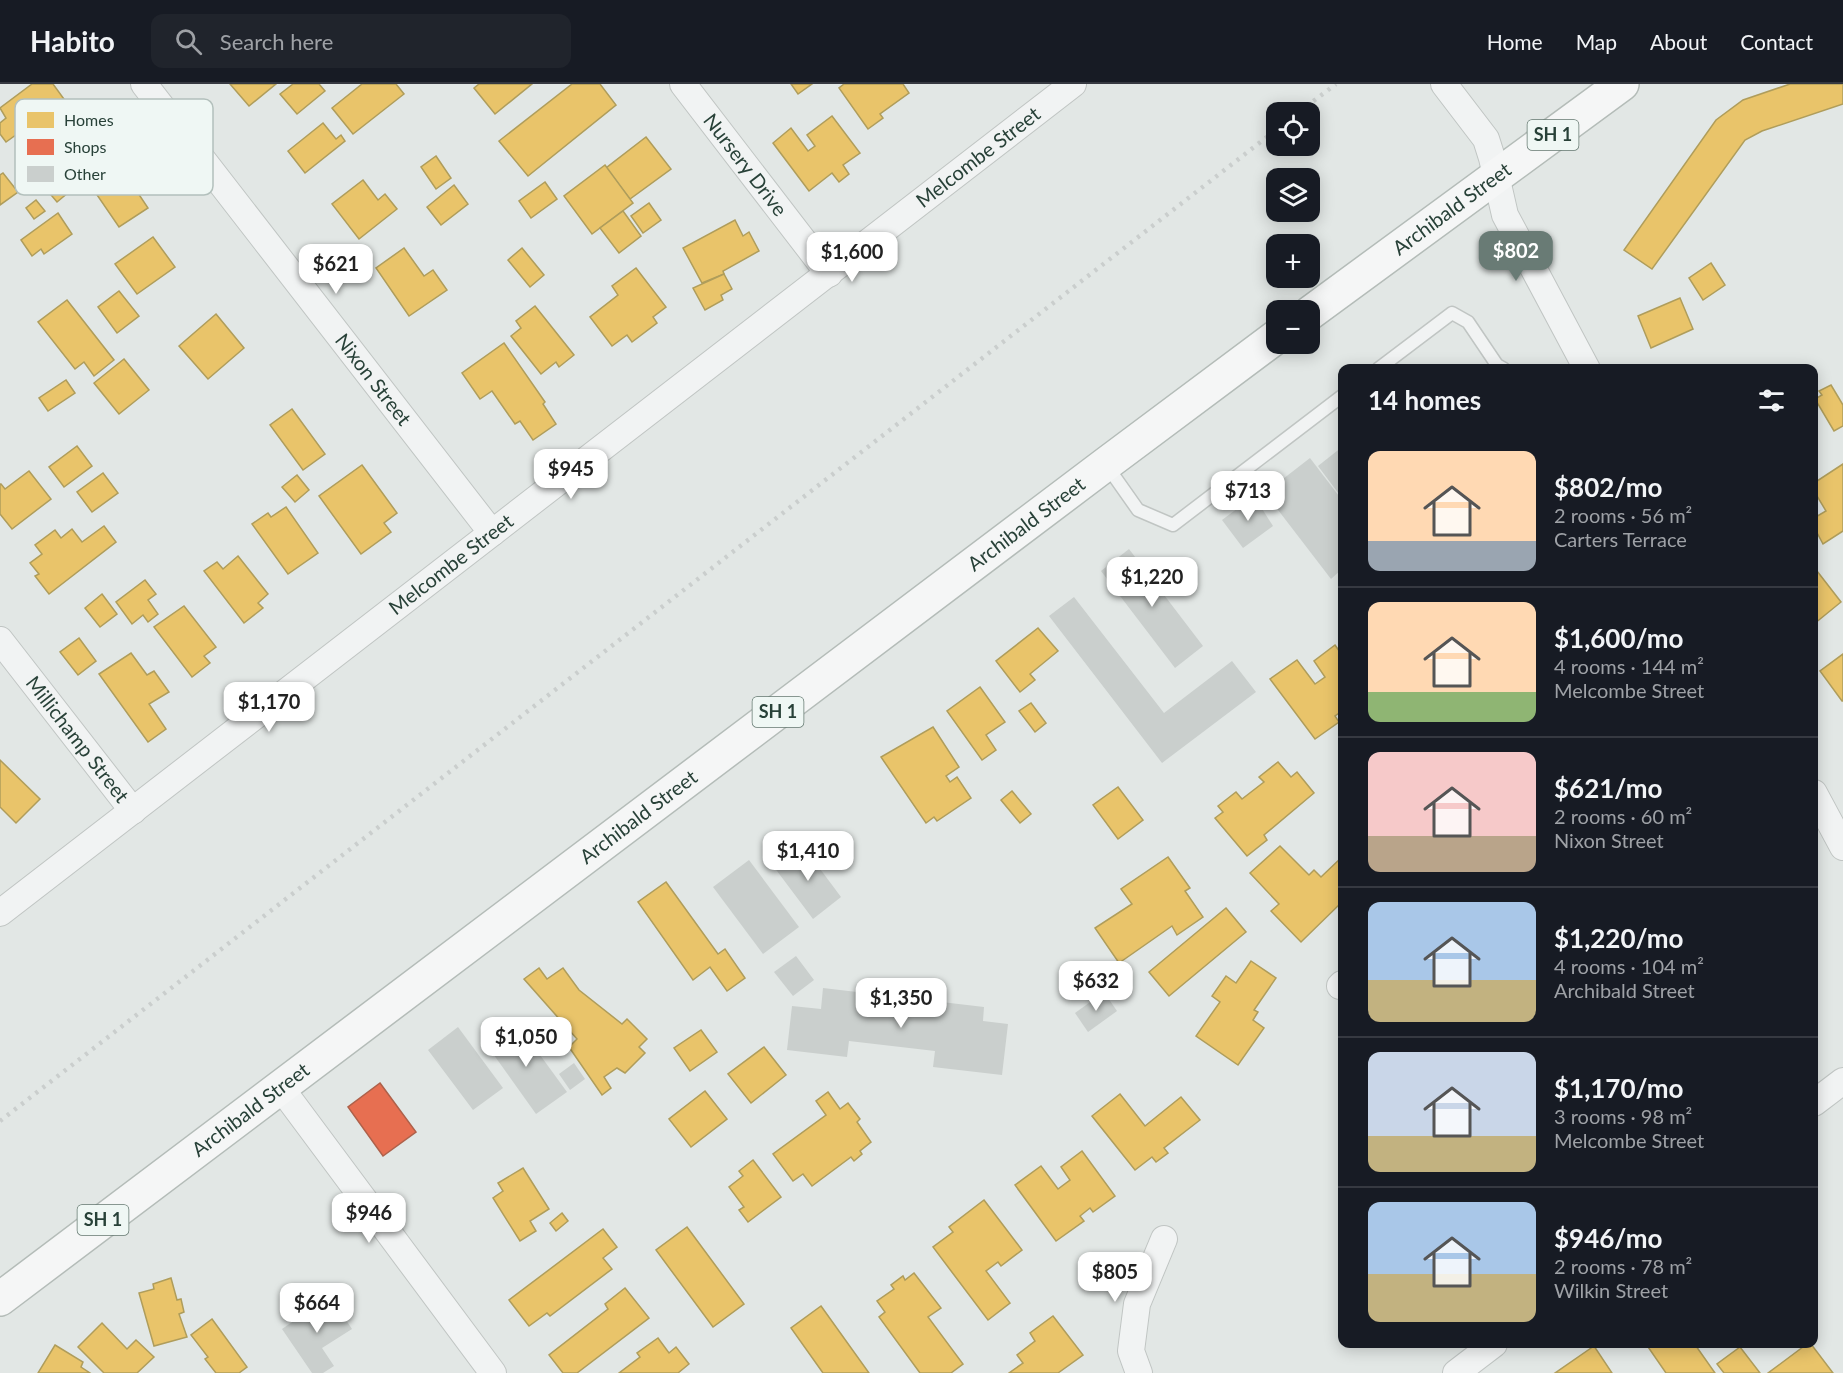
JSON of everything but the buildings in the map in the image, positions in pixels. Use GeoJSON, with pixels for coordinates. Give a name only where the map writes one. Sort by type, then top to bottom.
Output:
{"type":"FeatureCollection","features":[{"type":"Feature","properties":{"kind":"highway","name":"Archibald Street"},"geometry":{"type":"LineString","coordinates":[[1320,306],[1622,84]]}},
{"type":"Feature","properties":{"kind":"highway","name":"Archibald Street"},"geometry":{"type":"LineString","coordinates":[[0,1299],[1266,344]]}},
{"type":"Feature","properties":{"kind":"street","name":"Nixon Street"},"geometry":{"type":"LineString","coordinates":[[144,84],[156,99]]}},
{"type":"Feature","properties":{"kind":"street","name":"Nursery Drive"},"geometry":{"type":"LineString","coordinates":[[683,84],[829,274]]}},
{"type":"Feature","properties":{"kind":"street","name":"Melcombe Street"},"geometry":{"type":"LineString","coordinates":[[0,914],[1073,84]]}},
{"type":"Feature","properties":{"kind":"street"},"geometry":{"type":"LineString","coordinates":[[1444,84],[1486,139],[1505,215],[1584,364]]}},
{"type":"Feature","properties":{"kind":"street","name":"Nixon Street"},"geometry":{"type":"LineString","coordinates":[[213,173],[492,533]]}},
{"type":"Feature","properties":{"kind":"street","name":"Millichamp Street"},"geometry":{"type":"LineString","coordinates":[[0,640],[133,811]]}},
{"type":"Feature","properties":{"kind":"street"},"geometry":{"type":"LineString","coordinates":[[1818,801],[1843,848]]}},
{"type":"Feature","properties":{"kind":"street"},"geometry":{"type":"LineString","coordinates":[[1818,1100],[1843,1081]]}},
{"type":"Feature","properties":{"kind":"street"},"geometry":{"type":"LineString","coordinates":[[281,1088],[493,1373]]}},
{"type":"Feature","properties":{"kind":"street"},"geometry":{"type":"LineString","coordinates":[[1138,1373],[1131,1351],[1137,1304],[1164,1239]]}},
{"type":"Feature","properties":{"kind":"street"},"geometry":{"type":"LineString","coordinates":[[1456,1373],[1489,1348]]}},
{"type":"Feature","properties":{"kind":"lane"},"geometry":{"type":"LineString","coordinates":[[1385,364],[1452,313],[1468,322],[1496,364]]}},
{"type":"Feature","properties":{"kind":"lane"},"geometry":{"type":"LineString","coordinates":[[1106,464],[1138,510],[1173,525],[1338,399]]}},
{"type":"Feature","properties":{"kind":"railway"},"geometry":{"type":"LineString","coordinates":[[1312,102],[1336,84]]}},
{"type":"Feature","properties":{"kind":"railway"},"geometry":{"type":"LineString","coordinates":[[0,1121],[1266,138]]}}]}
